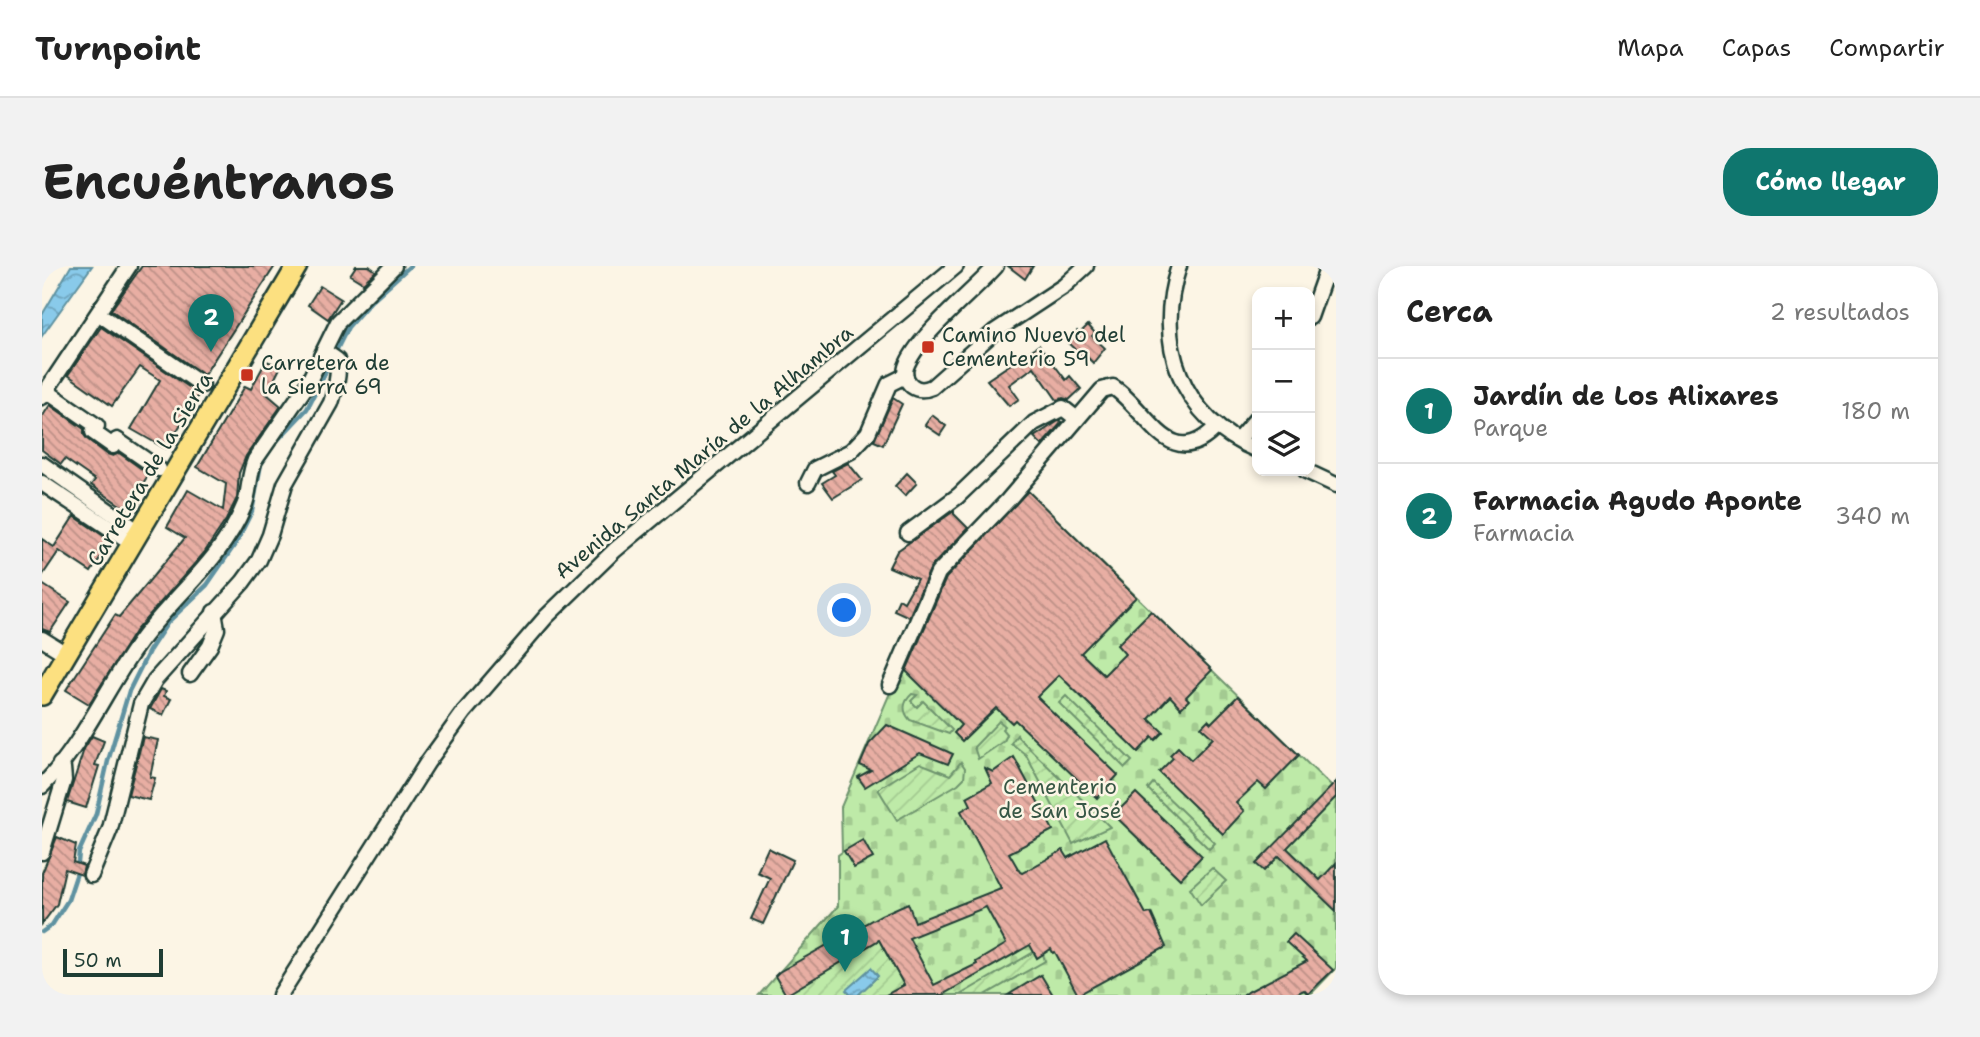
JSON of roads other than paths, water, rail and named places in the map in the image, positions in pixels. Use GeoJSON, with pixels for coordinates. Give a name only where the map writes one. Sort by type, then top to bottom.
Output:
{"type":"FeatureCollection","features":[{"type":"Feature","properties":{"kind":"main road","name":"Carretera de la Sierra"},"geometry":{"type":"LineString","coordinates":[[42,695],[298,266]]}},
{"type":"Feature","properties":{"kind":"street"},"geometry":{"type":"LineString","coordinates":[[129,266],[47,396],[97,426],[93,432],[113,446],[117,440],[159,469]]}},
{"type":"Feature","properties":{"kind":"street"},"geometry":{"type":"LineString","coordinates":[[91,875],[110,829],[141,704],[155,680],[243,582],[259,560],[270,535],[285,484],[331,403],[335,390],[330,355],[338,322],[394,266]]}},
{"type":"Feature","properties":{"kind":"street","name":"Avenida Santa María de la Alhambra"},"geometry":{"type":"LineString","coordinates":[[280,995],[393,813],[464,712],[546,617],[615,550],[956,266]]}},
{"type":"Feature","properties":{"kind":"street"},"geometry":{"type":"LineString","coordinates":[[996,266],[921,344],[906,367],[905,376],[917,389],[932,387],[994,332],[1064,286],[1086,266]]}},
{"type":"Feature","properties":{"kind":"street"},"geometry":{"type":"LineString","coordinates":[[1179,266],[1168,321],[1175,362],[1189,392],[1217,426],[1252,447]]}},
{"type":"Feature","properties":{"kind":"street"},"geometry":{"type":"LineString","coordinates":[[1315,303],[1328,266]]}},
{"type":"Feature","properties":{"kind":"street","name":"Carretera de la Sierra"},"geometry":{"type":"LineString","coordinates":[[105,318],[202,385]]}},
{"type":"Feature","properties":{"kind":"street"},"geometry":{"type":"LineString","coordinates":[[42,786],[98,709],[143,637],[211,562],[246,504],[249,474],[255,460],[330,355]]}},
{"type":"Feature","properties":{"kind":"street"},"geometry":{"type":"LineString","coordinates":[[808,483],[815,469],[851,451],[868,433],[889,384],[905,376]]}},
{"type":"Feature","properties":{"kind":"street"},"geometry":{"type":"LineString","coordinates":[[890,685],[939,573],[1008,499],[1102,390],[1114,387],[1126,396],[1170,442],[1183,446],[1196,443],[1217,426]]}},
{"type":"Feature","properties":{"kind":"street"},"geometry":{"type":"LineString","coordinates":[[908,533],[958,496],[1034,423],[1063,408],[1077,419]]}},
{"type":"Feature","properties":{"kind":"street"},"geometry":{"type":"LineString","coordinates":[[1238,440],[1252,424]]}},
{"type":"Feature","properties":{"kind":"street"},"geometry":{"type":"LineString","coordinates":[[42,464],[135,538]]}},
{"type":"Feature","properties":{"kind":"street"},"geometry":{"type":"LineString","coordinates":[[1315,475],[1336,485]]}},
{"type":"Feature","properties":{"kind":"street"},"geometry":{"type":"LineString","coordinates":[[42,483],[135,538]]}},
{"type":"Feature","properties":{"kind":"street"},"geometry":{"type":"LineString","coordinates":[[190,674],[210,646],[217,629],[214,612]]}},
{"type":"Feature","properties":{"kind":"street"},"geometry":{"type":"LineString","coordinates":[[42,639],[66,654]]}},
{"type":"Feature","properties":{"kind":"street"},"geometry":{"type":"LineString","coordinates":[[42,852],[64,780],[60,764]]}},
{"type":"Feature","properties":{"kind":"water"},"geometry":{"type":"Polygon","coordinates":[[[71,266],[92,266],[42,336],[42,315],[71,266]]]}},
{"type":"Feature","properties":{"kind":"water"},"geometry":{"type":"Polygon","coordinates":[[[871,968],[878,976],[858,995],[851,995],[846,990],[871,968]]]}},
{"type":"Feature","properties":{"kind":"waterway"},"geometry":{"type":"LineString","coordinates":[[42,932],[52,925],[68,900],[77,873],[79,852],[96,814],[108,761],[129,691],[149,651],[168,622],[207,585],[236,543],[252,511],[261,464],[274,444],[307,409],[348,327],[371,301],[410,266]]}},
{"type":"Feature","properties":{"kind":"place","name":"Camino Nuevo del Cementerio 59"},"geometry":{"type":"Point","coordinates":[928,347]}},
{"type":"Feature","properties":{"kind":"place","name":"Farmacia Agudo Aponte"},"geometry":{"type":"Point","coordinates":[211,352]}},
{"type":"Feature","properties":{"kind":"place","name":"Carretera de la Sierra 69"},"geometry":{"type":"Point","coordinates":[247,375]}},
{"type":"Feature","properties":{"kind":"place","name":"Jardín de Los Alixares"},"geometry":{"type":"Point","coordinates":[845,972]}},
{"type":"Feature","properties":{"kind":"park label","name":"Cementerio de San José"},"geometry":{"type":"Point","coordinates":[1060,799]}}]}
